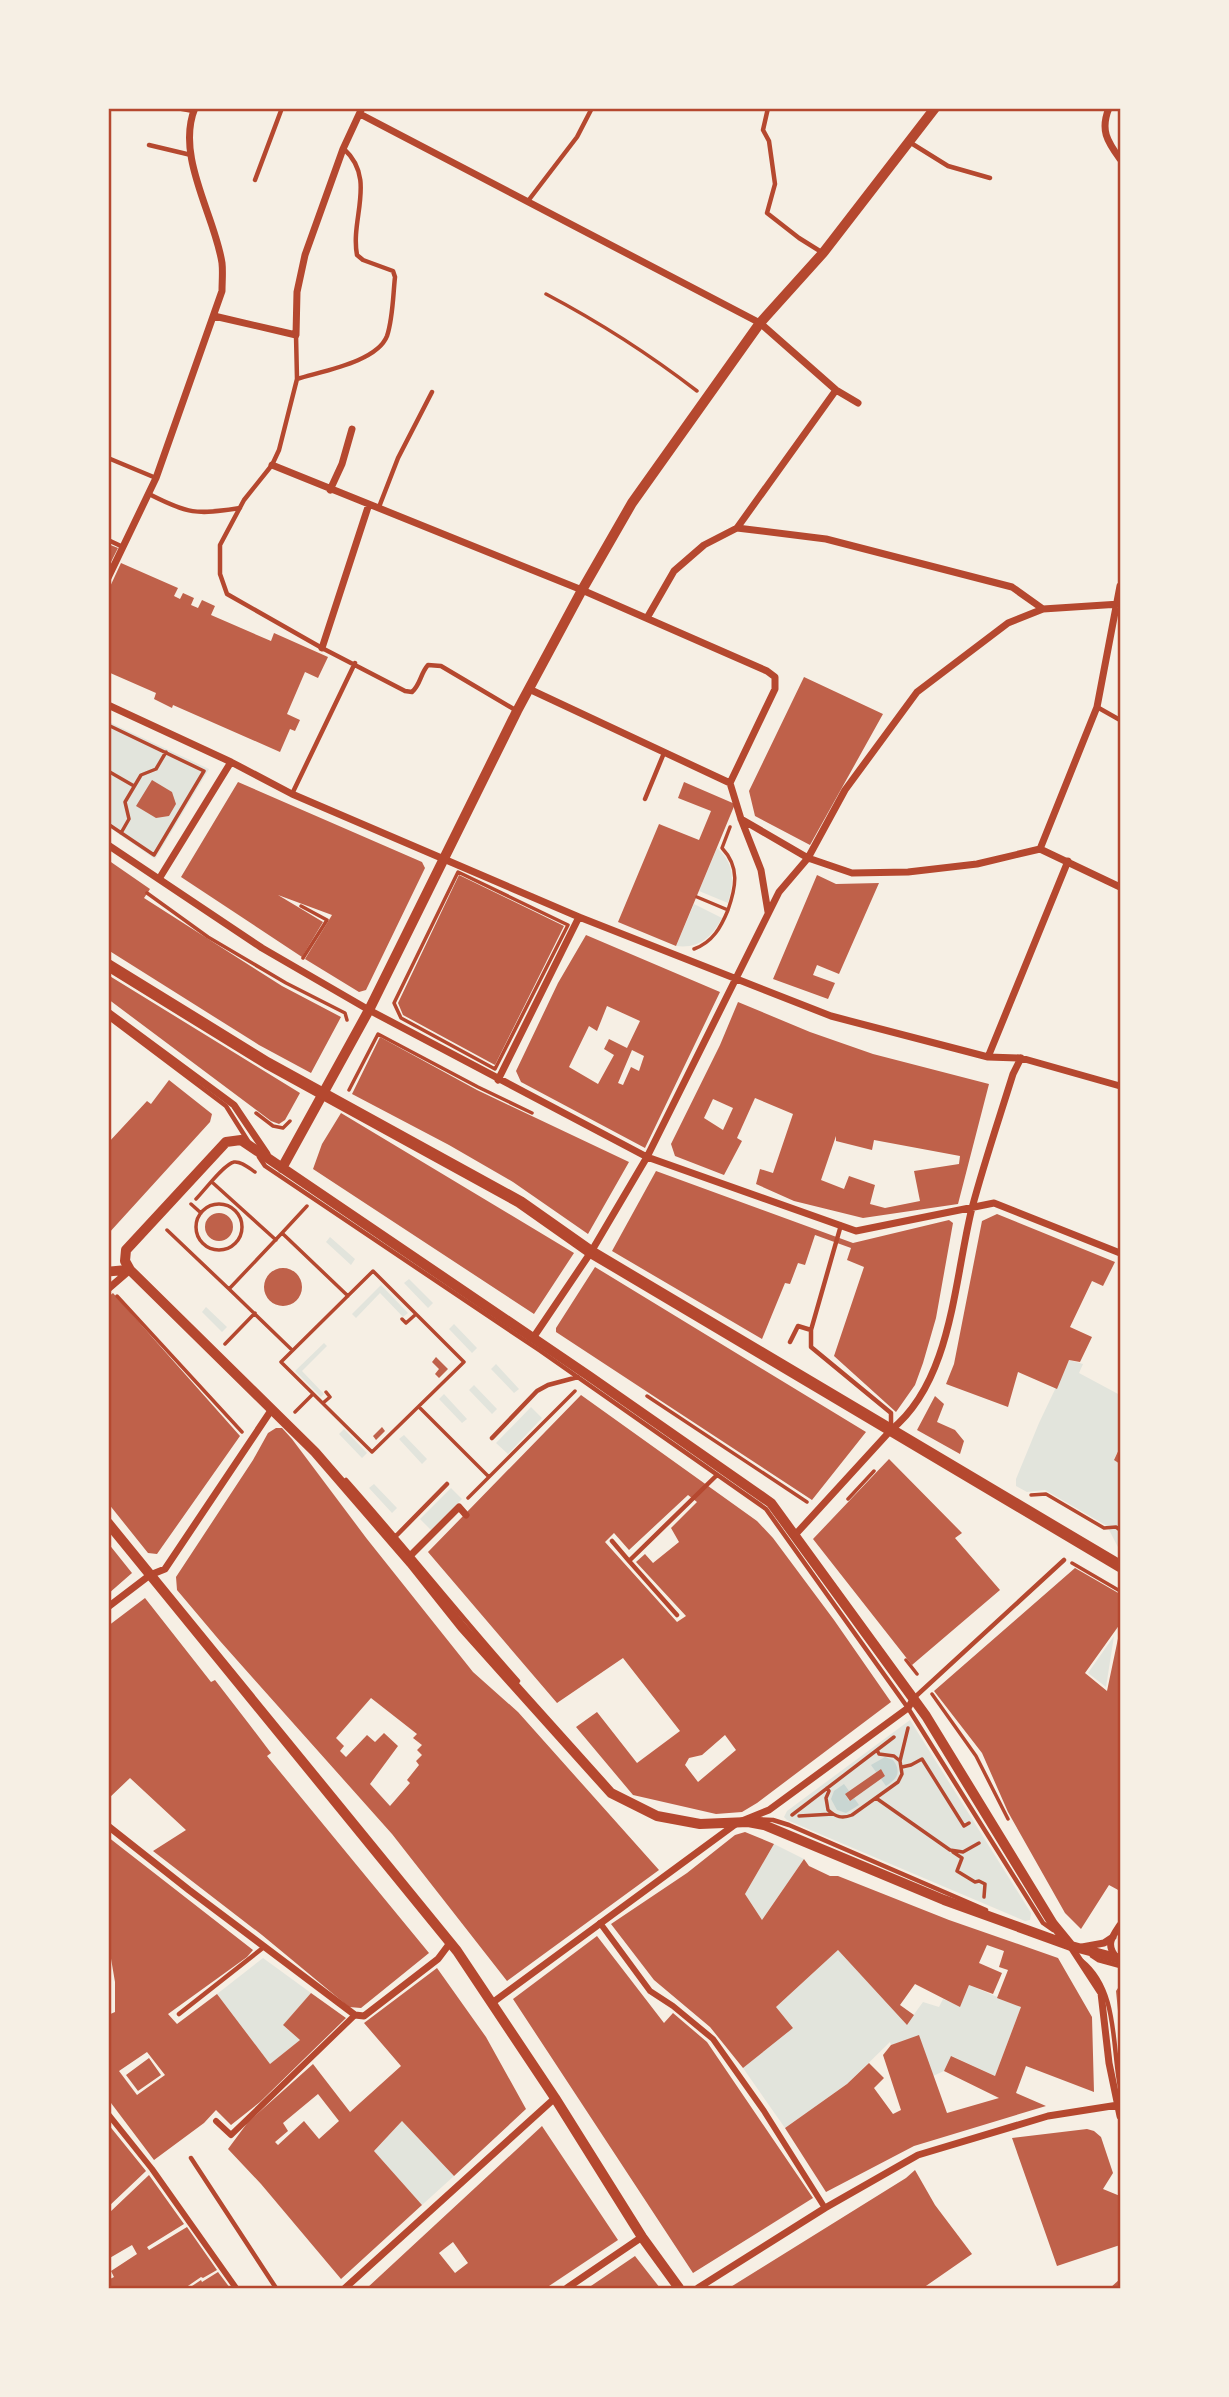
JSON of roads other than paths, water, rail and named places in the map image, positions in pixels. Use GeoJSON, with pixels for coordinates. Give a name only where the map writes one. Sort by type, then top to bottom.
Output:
{"type":"FeatureCollection","features":[{"type":"Feature","properties":{"kind":"main road"},"geometry":{"type":"LineString","coordinates":[[108,965],[267,1063],[520,1202],[591,1252],[1121,1566]]}},
{"type":"Feature","properties":{"kind":"street"},"geometry":{"type":"LineString","coordinates":[[282,1168],[369,1010],[517,711],[632,503],[760,323],[824,253],[935,108]]}},
{"type":"Feature","properties":{"kind":"street"},"geometry":{"type":"LineString","coordinates":[[1110,108],[1103,130],[1108,143],[1121,159]]}},
{"type":"Feature","properties":{"kind":"street"},"geometry":{"type":"LineString","coordinates":[[108,578],[156,478],[222,291],[222,264],[191,155],[189,133],[194,110]]}},
{"type":"Feature","properties":{"kind":"street"},"geometry":{"type":"LineString","coordinates":[[214,316],[296,335],[297,292],[305,255],[343,149],[361,111],[760,323],[836,390],[858,403]]}},
{"type":"Feature","properties":{"kind":"street"},"geometry":{"type":"LineString","coordinates":[[647,618],[674,571],[704,545],[737,528],[836,390]]}},
{"type":"Feature","properties":{"kind":"street"},"geometry":{"type":"LineString","coordinates":[[331,490],[352,429]]}},
{"type":"Feature","properties":{"kind":"street"},"geometry":{"type":"LineString","coordinates":[[271,465],[582,590],[767,671],[775,677],[775,689],[730,783],[761,870],[768,914]]}},
{"type":"Feature","properties":{"kind":"street"},"geometry":{"type":"LineString","coordinates":[[322,648],[369,504]]}},
{"type":"Feature","properties":{"kind":"street"},"geometry":{"type":"LineString","coordinates":[[737,528],[826,538],[1012,587],[1043,609]]}},
{"type":"Feature","properties":{"kind":"street"},"geometry":{"type":"LineString","coordinates":[[1040,849],[1097,707],[1121,586]]}},
{"type":"Feature","properties":{"kind":"street"},"geometry":{"type":"LineString","coordinates":[[533,1338],[591,1252],[647,1157],[779,892],[808,858],[845,790],[917,692],[1008,622],[1043,609],[1119,604]]}},
{"type":"Feature","properties":{"kind":"street"},"geometry":{"type":"LineString","coordinates":[[529,689],[730,783]]}},
{"type":"Feature","properties":{"kind":"street"},"geometry":{"type":"LineString","coordinates":[[108,705],[231,762],[292,794],[734,980],[831,1016],[988,1057],[1021,1058],[1121,1086]]}},
{"type":"Feature","properties":{"kind":"street"},"geometry":{"type":"LineString","coordinates":[[159,879],[231,762]]}},
{"type":"Feature","properties":{"kind":"street"},"geometry":{"type":"LineString","coordinates":[[741,819],[808,858],[852,873],[908,872],[977,864],[1040,849],[1121,887]]}},
{"type":"Feature","properties":{"kind":"street"},"geometry":{"type":"LineString","coordinates":[[108,845],[262,948],[369,1010],[647,1157],[856,1231],[994,1203],[1121,1253]]}},
{"type":"Feature","properties":{"kind":"street"},"geometry":{"type":"LineString","coordinates":[[988,1057],[1068,861]]}},
{"type":"Feature","properties":{"kind":"street"},"geometry":{"type":"LineString","coordinates":[[498,1080],[579,917]]}},
{"type":"Feature","properties":{"kind":"street"},"geometry":{"type":"LineString","coordinates":[[108,1015],[234,1105],[271,1160]]}},
{"type":"Feature","properties":{"kind":"street"},"geometry":{"type":"LineString","coordinates":[[795,1535],[891,1430],[905,1419],[929,1384],[936,1366],[972,1208],[1013,1074],[1021,1058]]}},
{"type":"Feature","properties":{"kind":"street"},"geometry":{"type":"LineString","coordinates":[[1057,1938],[1053,1924],[914,1698],[771,1503],[720,1472],[590,1376],[241,1140],[226,1142],[126,1250],[125,1261],[129,1269],[315,1452],[410,1557],[462,1628],[611,1793],[657,1816],[700,1824],[742,1821],[781,1831],[933,1896],[1057,1938],[1078,1950],[1119,1961]]}},
{"type":"Feature","properties":{"kind":"street"},"geometry":{"type":"LineString","coordinates":[[108,1271],[129,1269]]}},
{"type":"Feature","properties":{"kind":"street"},"geometry":{"type":"LineString","coordinates":[[111,1290],[129,1269]]}},
{"type":"Feature","properties":{"kind":"street"},"geometry":{"type":"LineString","coordinates":[[108,1607],[149,1575],[165,1569],[272,1409]]}},
{"type":"Feature","properties":{"kind":"street"},"geometry":{"type":"LineString","coordinates":[[410,1557],[459,1507],[466,1515]]}},
{"type":"Feature","properties":{"kind":"street"},"geometry":{"type":"LineString","coordinates":[[108,1523],[450,1943],[555,2098],[642,2237],[679,2288]]}},
{"type":"Feature","properties":{"kind":"street"},"geometry":{"type":"LineString","coordinates":[[492,2003],[742,1821],[769,1810],[908,1708],[914,1698]]}},
{"type":"Feature","properties":{"kind":"street"},"geometry":{"type":"LineString","coordinates":[[108,1826],[355,2015],[364,2016],[438,1959],[450,1943]]}},
{"type":"Feature","properties":{"kind":"street"},"geometry":{"type":"LineString","coordinates":[[600,1923],[650,1991],[713,2039],[764,2111],[825,2208]]}},
{"type":"Feature","properties":{"kind":"street"},"geometry":{"type":"LineString","coordinates":[[1119,1961],[1111,1951],[1110,1944],[1121,1925]]}},
{"type":"Feature","properties":{"kind":"street"},"geometry":{"type":"LineString","coordinates":[[1078,1950],[1113,1937]]}},
{"type":"Feature","properties":{"kind":"street"},"geometry":{"type":"LineString","coordinates":[[1078,1950],[1101,1993],[1109,2063],[1121,2116]]}},
{"type":"Feature","properties":{"kind":"street"},"geometry":{"type":"LineString","coordinates":[[216,2121],[231,2135],[355,2015]]}},
{"type":"Feature","properties":{"kind":"street"},"geometry":{"type":"LineString","coordinates":[[345,2288],[555,2098]]}},
{"type":"Feature","properties":{"kind":"street"},"geometry":{"type":"LineString","coordinates":[[698,2288],[825,2208],[918,2155],[1048,2116],[1118,2105]]}},
{"type":"Feature","properties":{"kind":"street"},"geometry":{"type":"LineString","coordinates":[[108,2114],[152,2169],[236,2288]]}},
{"type":"Feature","properties":{"kind":"street"},"geometry":{"type":"LineString","coordinates":[[567,2288],[642,2237]]}},
{"type":"Feature","properties":{"kind":"lane"},"geometry":{"type":"LineString","coordinates":[[177,108],[194,110]]}},
{"type":"Feature","properties":{"kind":"lane"},"geometry":{"type":"LineString","coordinates":[[256,180],[282,108]]}},
{"type":"Feature","properties":{"kind":"lane"},"geometry":{"type":"LineString","coordinates":[[528,201],[577,137],[592,108]]}},
{"type":"Feature","properties":{"kind":"lane"},"geometry":{"type":"LineString","coordinates":[[768,108],[763,130],[769,141],[775,184],[767,213],[824,253]]}},
{"type":"Feature","properties":{"kind":"lane"},"geometry":{"type":"LineString","coordinates":[[910,142],[948,166],[990,178]]}},
{"type":"Feature","properties":{"kind":"lane"},"geometry":{"type":"LineString","coordinates":[[149,145],[191,155]]}},
{"type":"Feature","properties":{"kind":"lane"},"geometry":{"type":"LineString","coordinates":[[297,379],[361,359],[381,348],[387,335],[395,277],[393,271],[356,255],[361,200],[359,173],[354,158],[343,149]]}},
{"type":"Feature","properties":{"kind":"lane"},"geometry":{"type":"LineString","coordinates":[[296,335],[297,379],[279,450],[240,508],[220,545],[220,574],[228,594],[322,648],[405,691],[412,692],[419,686],[422,672],[428,666],[440,666],[517,711]]}},
{"type":"Feature","properties":{"kind":"lane"},"geometry":{"type":"LineString","coordinates":[[379,507],[398,458],[432,392]]}},
{"type":"Feature","properties":{"kind":"lane"},"geometry":{"type":"LineString","coordinates":[[108,458],[156,478]]}},
{"type":"Feature","properties":{"kind":"lane"},"geometry":{"type":"LineString","coordinates":[[149,494],[193,513],[240,508]]}},
{"type":"Feature","properties":{"kind":"lane"},"geometry":{"type":"LineString","coordinates":[[108,540],[123,547]]}},
{"type":"Feature","properties":{"kind":"lane"},"geometry":{"type":"LineString","coordinates":[[292,794],[355,663]]}},
{"type":"Feature","properties":{"kind":"lane"},"geometry":{"type":"LineString","coordinates":[[1097,707],[1121,719]]}},
{"type":"Feature","properties":{"kind":"lane"},"geometry":{"type":"LineString","coordinates":[[645,799],[665,752]]}},
{"type":"Feature","properties":{"kind":"lane"},"geometry":{"type":"LineString","coordinates":[[108,1015],[226,1106],[265,1166],[720,1472],[766,1509],[908,1708],[1043,1923],[1057,1938],[1078,1950],[1106,1992],[1121,2087]]}},
{"type":"Feature","properties":{"kind":"lane"},"geometry":{"type":"LineString","coordinates":[[841,1225],[811,1330],[811,1347],[891,1413],[891,1430]]}},
{"type":"Feature","properties":{"kind":"lane"},"geometry":{"type":"LineString","coordinates":[[129,1269],[134,1267],[320,1450],[393,1538],[447,1484]]}},
{"type":"Feature","properties":{"kind":"lane"},"geometry":{"type":"LineString","coordinates":[[790,1342],[798,1326],[811,1330]]}},
{"type":"Feature","properties":{"kind":"lane"},"geometry":{"type":"LineString","coordinates":[[492,1438],[537,1391],[576,1377],[590,1376]]}},
{"type":"Feature","properties":{"kind":"lane"},"geometry":{"type":"LineString","coordinates":[[629,1561],[720,1472]]}},
{"type":"Feature","properties":{"kind":"lane"},"geometry":{"type":"LineString","coordinates":[[612,1541],[677,1615]]}},
{"type":"Feature","properties":{"kind":"lane"},"geometry":{"type":"LineString","coordinates":[[914,1698],[1064,1560]]}},
{"type":"Feature","properties":{"kind":"lane"},"geometry":{"type":"LineString","coordinates":[[179,2014],[264,1947]]}},
{"type":"Feature","properties":{"kind":"lane"},"geometry":{"type":"LineString","coordinates":[[191,2158],[276,2288]]}}]}
